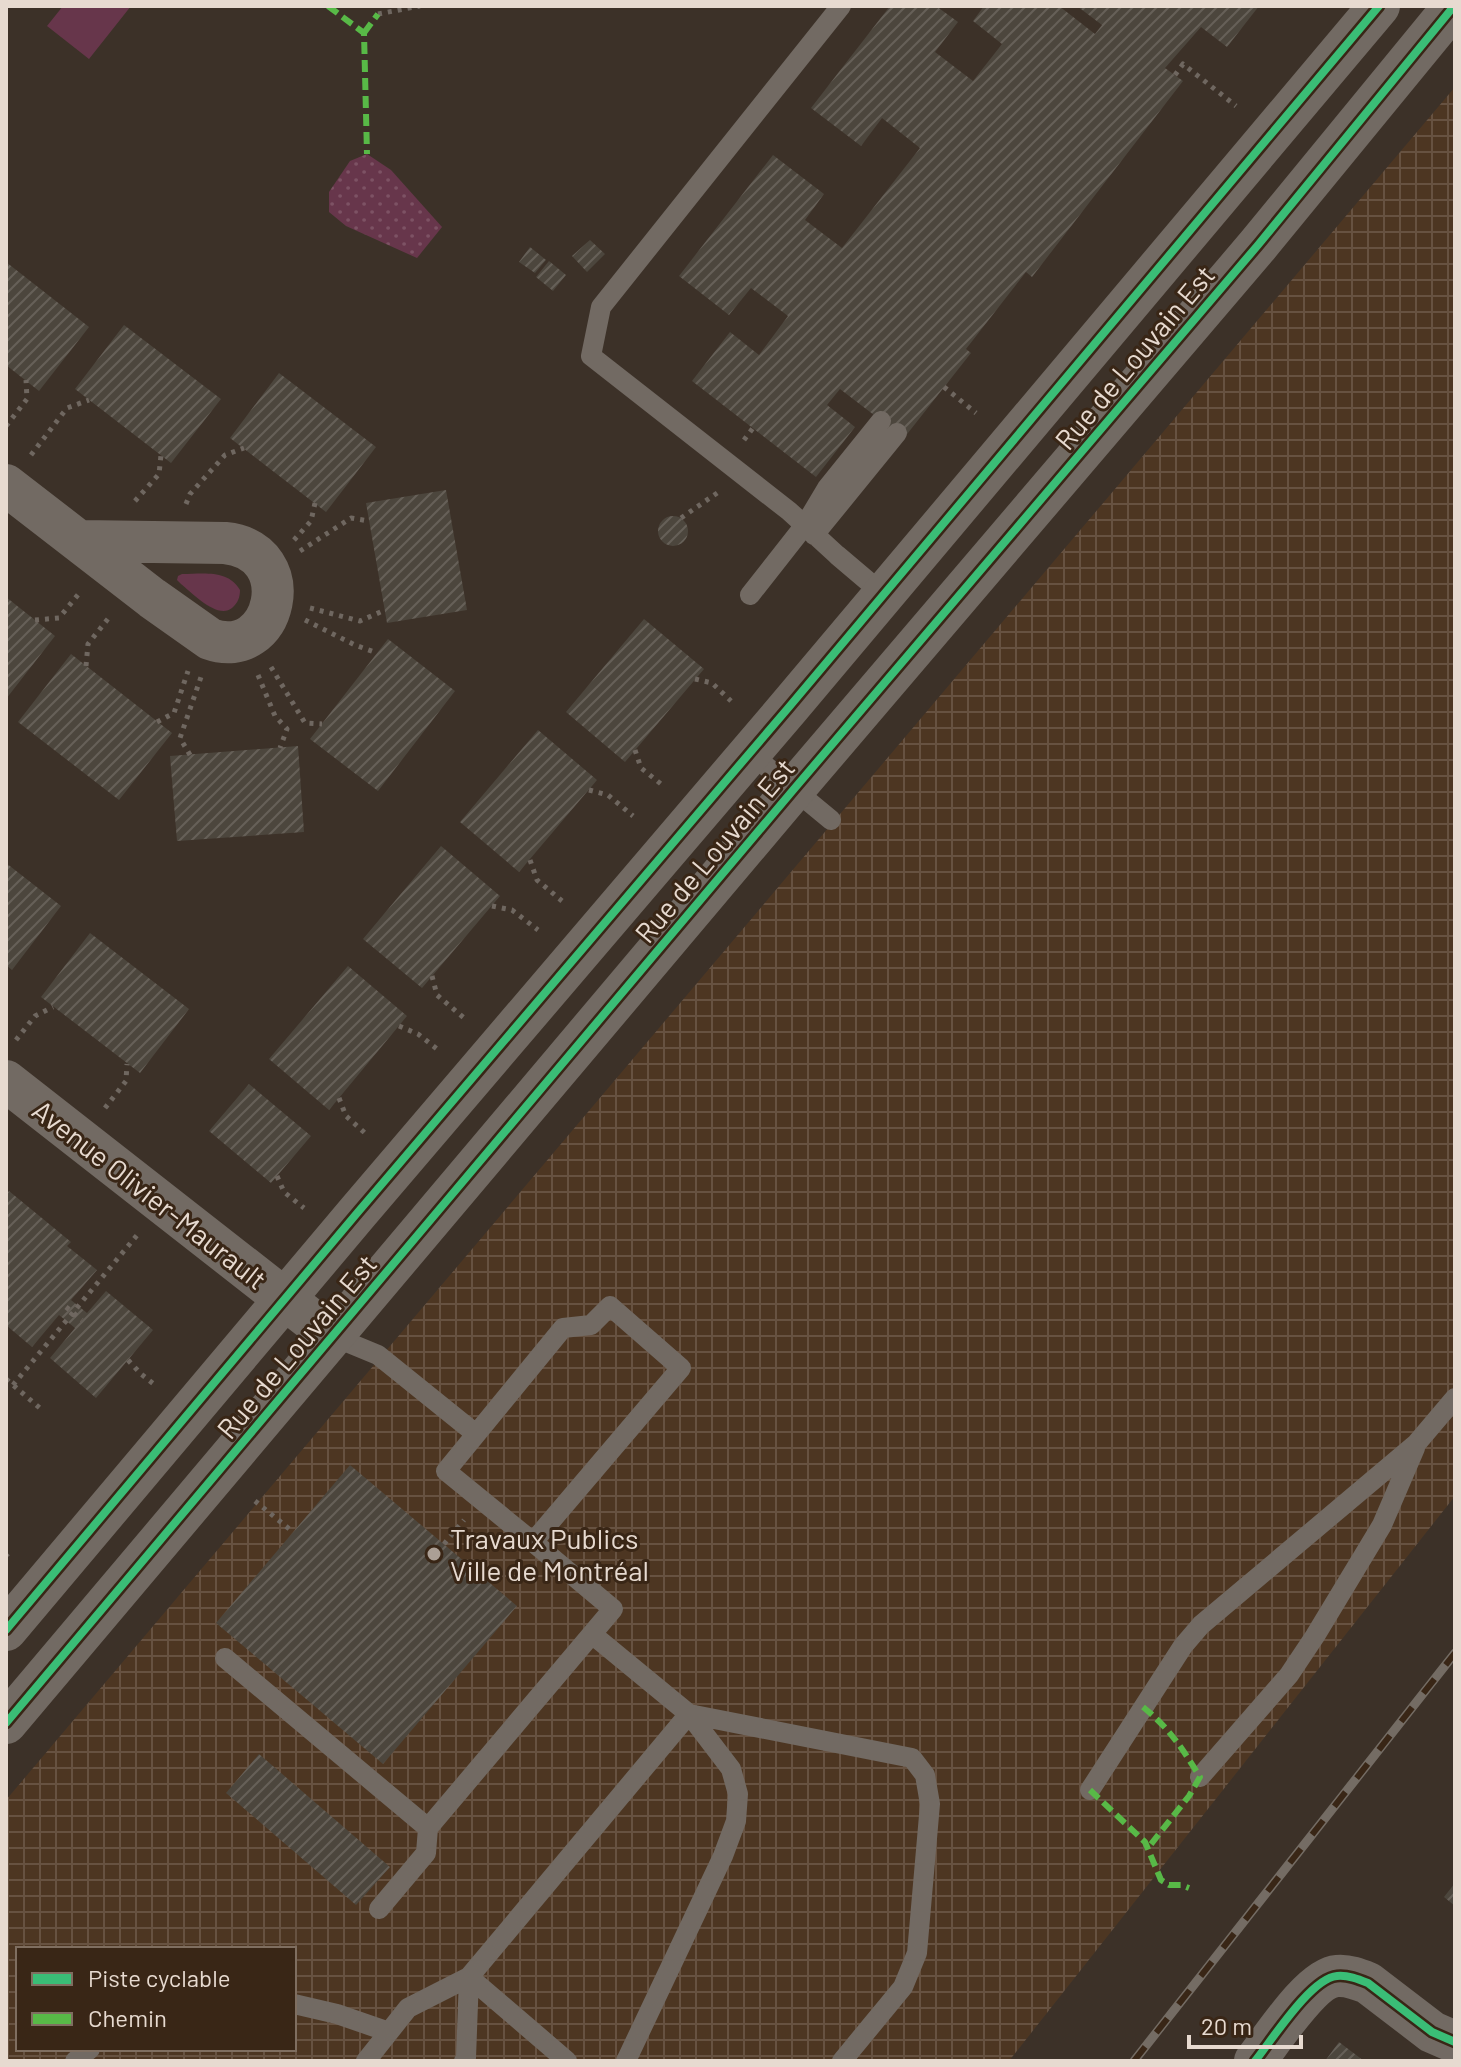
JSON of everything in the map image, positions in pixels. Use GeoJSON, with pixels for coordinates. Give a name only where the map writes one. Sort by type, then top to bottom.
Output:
{"type":"FeatureCollection","features":[{"type":"Feature","properties":{"kind":"street","name":"Rue de Louvain Est"},"geometry":{"type":"LineString","coordinates":[[6,1630],[1379,6]]}},
{"type":"Feature","properties":{"kind":"street","name":"Rue de Louvain Est"},"geometry":{"type":"LineString","coordinates":[[6,1723],[794,789],[1258,245],[1454,6]]}},
{"type":"Feature","properties":{"kind":"street"},"geometry":{"type":"LineString","coordinates":[[17,472],[81,541]]}},
{"type":"Feature","properties":{"kind":"street","name":"Avenue Olivier-Maurault"},"geometry":{"type":"LineString","coordinates":[[6,1081],[332,1336]]}},
{"type":"Feature","properties":{"kind":"street"},"geometry":{"type":"LineString","coordinates":[[1255,2061],[1315,1986],[1338,1975],[1368,1983],[1432,2032],[1455,2042]]}},
{"type":"Feature","properties":{"kind":"lane"},"geometry":{"type":"LineString","coordinates":[[841,6],[601,307],[591,356],[779,503],[883,594]]}},
{"type":"Feature","properties":{"kind":"lane"},"geometry":{"type":"LineString","coordinates":[[750,595],[810,530],[827,488],[889,427]]}},
{"type":"Feature","properties":{"kind":"lane","name":"Rue de Louvain Est"},"geometry":{"type":"LineString","coordinates":[[750,753],[794,789]]}},
{"type":"Feature","properties":{"kind":"lane"},"geometry":{"type":"LineString","coordinates":[[794,789],[831,820]]}},
{"type":"Feature","properties":{"kind":"lane"},"geometry":{"type":"LineString","coordinates":[[379,1909],[426,1853],[428,1828],[613,1609],[446,1471],[563,1328],[591,1325],[610,1306],[681,1368],[533,1542]]}},
{"type":"Feature","properties":{"kind":"lane"},"geometry":{"type":"LineString","coordinates":[[332,1336],[378,1355],[476,1434]]}},
{"type":"Feature","properties":{"kind":"lane"},"geometry":{"type":"LineString","coordinates":[[1090,1790],[1183,1646],[1201,1625],[1416,1444],[1455,1398]]}},
{"type":"Feature","properties":{"kind":"lane"},"geometry":{"type":"LineString","coordinates":[[1200,1777],[1289,1675],[1315,1636],[1382,1525],[1416,1444]]}},
{"type":"Feature","properties":{"kind":"lane"},"geometry":{"type":"LineString","coordinates":[[593,1635],[689,1714],[731,1769],[738,1794],[736,1821],[723,1856],[626,2061]]}},
{"type":"Feature","properties":{"kind":"lane"},"geometry":{"type":"LineString","coordinates":[[225,1658],[428,1828]]}},
{"type":"Feature","properties":{"kind":"lane"},"geometry":{"type":"LineString","coordinates":[[366,2061],[408,2008],[469,1977],[689,1714]]}},
{"type":"Feature","properties":{"kind":"lane"},"geometry":{"type":"LineString","coordinates":[[689,1714],[912,1758],[925,1775],[930,1804],[917,1953],[903,1987],[842,2061]]}},
{"type":"Feature","properties":{"kind":"lane"},"geometry":{"type":"LineString","coordinates":[[464,2061],[469,1977]]}},
{"type":"Feature","properties":{"kind":"lane"},"geometry":{"type":"LineString","coordinates":[[469,1977],[567,2061]]}},
{"type":"Feature","properties":{"kind":"lane"},"geometry":{"type":"LineString","coordinates":[[296,2004],[337,2014],[389,2032]]}},
{"type":"Feature","properties":{"kind":"path"},"geometry":{"type":"LineString","coordinates":[[378,14],[420,6]]}},
{"type":"Feature","properties":{"kind":"path"},"geometry":{"type":"LineString","coordinates":[[1175,75],[1183,64],[1236,106]]}},
{"type":"Feature","properties":{"kind":"path"},"geometry":{"type":"LineString","coordinates":[[6,426],[27,399],[26,380]]}},
{"type":"Feature","properties":{"kind":"path"},"geometry":{"type":"LineString","coordinates":[[944,387],[976,413]]}},
{"type":"Feature","properties":{"kind":"path"},"geometry":{"type":"LineString","coordinates":[[17,472],[67,408],[89,400]]}},
{"type":"Feature","properties":{"kind":"path"},"geometry":{"type":"LineString","coordinates":[[185,508],[190,494],[225,455],[244,448]]}},
{"type":"Feature","properties":{"kind":"path"},"geometry":{"type":"LineString","coordinates":[[133,503],[159,474],[161,455]]}},
{"type":"Feature","properties":{"kind":"path"},"geometry":{"type":"LineString","coordinates":[[681,518],[727,485]]}},
{"type":"Feature","properties":{"kind":"path"},"geometry":{"type":"LineString","coordinates":[[291,543],[311,521],[315,503]]}},
{"type":"Feature","properties":{"kind":"path"},"geometry":{"type":"LineString","coordinates":[[298,553],[351,518],[369,521]]}},
{"type":"Feature","properties":{"kind":"path"},"geometry":{"type":"LineString","coordinates":[[35,620],[59,618],[81,590]]}},
{"type":"Feature","properties":{"kind":"path"},"geometry":{"type":"LineString","coordinates":[[307,607],[360,621],[385,610]]}},
{"type":"Feature","properties":{"kind":"path"},"geometry":{"type":"LineString","coordinates":[[86,666],[88,644],[112,614]]}},
{"type":"Feature","properties":{"kind":"path"},"geometry":{"type":"LineString","coordinates":[[304,620],[377,653]]}},
{"type":"Feature","properties":{"kind":"path"},"geometry":{"type":"LineString","coordinates":[[270,665],[305,723],[322,724]]}},
{"type":"Feature","properties":{"kind":"path"},"geometry":{"type":"LineString","coordinates":[[157,722],[174,713],[188,671]]}},
{"type":"Feature","properties":{"kind":"path"},"geometry":{"type":"LineString","coordinates":[[256,672],[275,716],[287,729],[280,748]]}},
{"type":"Feature","properties":{"kind":"path"},"geometry":{"type":"LineString","coordinates":[[190,755],[180,738],[202,675]]}},
{"type":"Feature","properties":{"kind":"path"},"geometry":{"type":"LineString","coordinates":[[695,679],[712,683],[731,701]]}},
{"type":"Feature","properties":{"kind":"path"},"geometry":{"type":"LineString","coordinates":[[635,750],[641,768],[661,784]]}},
{"type":"Feature","properties":{"kind":"path"},"geometry":{"type":"LineString","coordinates":[[589,790],[608,795],[633,816]]}},
{"type":"Feature","properties":{"kind":"path"},"geometry":{"type":"LineString","coordinates":[[530,860],[537,880],[562,901]]}},
{"type":"Feature","properties":{"kind":"path"},"geometry":{"type":"LineString","coordinates":[[492,906],[512,910],[538,930]]}},
{"type":"Feature","properties":{"kind":"path"},"geometry":{"type":"LineString","coordinates":[[432,976],[437,995],[464,1018]]}},
{"type":"Feature","properties":{"kind":"path"},"geometry":{"type":"LineString","coordinates":[[16,1040],[35,1016],[53,1007]]}},
{"type":"Feature","properties":{"kind":"path"},"geometry":{"type":"LineString","coordinates":[[399,1026],[418,1034],[437,1049]]}},
{"type":"Feature","properties":{"kind":"path"},"geometry":{"type":"LineString","coordinates":[[105,1108],[126,1081],[127,1064]]}},
{"type":"Feature","properties":{"kind":"path"},"geometry":{"type":"LineString","coordinates":[[339,1098],[346,1116],[366,1134]]}},
{"type":"Feature","properties":{"kind":"path"},"geometry":{"type":"LineString","coordinates":[[277,1176],[284,1192],[304,1208]]}},
{"type":"Feature","properties":{"kind":"path"},"geometry":{"type":"LineString","coordinates":[[13,1385],[138,1234]]}},
{"type":"Feature","properties":{"kind":"path"},"geometry":{"type":"LineString","coordinates":[[66,1307],[82,1320]]}},
{"type":"Feature","properties":{"kind":"path"},"geometry":{"type":"LineString","coordinates":[[128,1360],[155,1385]]}},
{"type":"Feature","properties":{"kind":"path"},"geometry":{"type":"LineString","coordinates":[[6,1379],[41,1409]]}},
{"type":"Feature","properties":{"kind":"path"},"geometry":{"type":"LineString","coordinates":[[255,1501],[293,1532]]}},
{"type":"Feature","properties":{"kind":"shaded area"},"geometry":{"type":"Polygon","coordinates":[[[63,6],[131,6],[89,59],[47,26],[63,6]]]}},
{"type":"Feature","properties":{"kind":"shaded area"},"geometry":{"type":"Polygon","coordinates":[[[1455,87],[1455,1496],[1009,2061],[6,2061],[6,1800],[1455,87]]]}},
{"type":"Feature","properties":{"kind":"shaded area"},"geometry":{"type":"Polygon","coordinates":[[[367,154],[391,170],[442,227],[417,258],[346,226],[329,212],[329,192],[350,161],[367,154]]]}},
{"type":"Feature","properties":{"kind":"shaded area"},"geometry":{"type":"Polygon","coordinates":[[[182,574],[214,574],[229,579],[240,590],[236,604],[226,611],[213,608],[177,580],[182,574]]]}},
{"type":"Feature","properties":{"kind":"building"},"geometry":{"type":"Polygon","coordinates":[[[890,6],[936,6],[958,22],[935,52],[973,81],[1002,44],[973,21],[984,6],[1059,6],[1095,34],[1102,25],[1077,6],[1259,6],[1227,47],[1201,27],[1165,68],[1183,81],[1032,277],[1026,272],[966,349],[971,353],[904,438],[840,389],[827,405],[855,427],[816,477],[692,381],[730,332],[759,355],[788,316],[751,288],[729,315],[679,276],[773,155],[824,194],[805,220],[842,248],[920,148],[882,118],[861,146],[811,108],[890,6]]]}},
{"type":"Feature","properties":{"kind":"building"},"geometry":{"type":"Polygon","coordinates":[[[590,240],[605,254],[587,272],[572,256],[590,240]]]}},
{"type":"Feature","properties":{"kind":"building"},"geometry":{"type":"Polygon","coordinates":[[[530,247],[546,260],[535,273],[519,262],[530,247]]]}},
{"type":"Feature","properties":{"kind":"building"},"geometry":{"type":"Polygon","coordinates":[[[549,261],[566,275],[553,291],[536,277],[549,261]]]}},
{"type":"Feature","properties":{"kind":"building"},"geometry":{"type":"Polygon","coordinates":[[[6,262],[89,327],[39,391],[6,365],[6,262]]]}},
{"type":"Feature","properties":{"kind":"building"},"geometry":{"type":"Polygon","coordinates":[[[124,325],[221,399],[171,463],[75,389],[124,325]]]}},
{"type":"Feature","properties":{"kind":"building"},"geometry":{"type":"Polygon","coordinates":[[[279,373],[376,447],[326,512],[230,438],[279,373]]]}},
{"type":"Feature","properties":{"kind":"building"},"geometry":{"type":"Polygon","coordinates":[[[446,490],[467,610],[387,623],[366,503],[446,490]]]}},
{"type":"Feature","properties":{"kind":"building"},"geometry":{"type":"Polygon","coordinates":[[[673,516],[684,520],[688,531],[684,542],[673,546],[662,542],[658,531],[662,520],[673,516]]]}},
{"type":"Feature","properties":{"kind":"building"},"geometry":{"type":"Polygon","coordinates":[[[6,597],[55,636],[6,699],[6,597]]]}},
{"type":"Feature","properties":{"kind":"building"},"geometry":{"type":"Polygon","coordinates":[[[644,619],[704,669],[625,762],[566,712],[644,619]]]}},
{"type":"Feature","properties":{"kind":"building"},"geometry":{"type":"Polygon","coordinates":[[[388,639],[455,691],[378,791],[310,739],[388,639]]]}},
{"type":"Feature","properties":{"kind":"building"},"geometry":{"type":"Polygon","coordinates":[[[71,654],[172,733],[119,800],[18,722],[71,654]]]}},
{"type":"Feature","properties":{"kind":"building"},"geometry":{"type":"Polygon","coordinates":[[[538,730],[597,780],[519,872],[460,822],[538,730]]]}},
{"type":"Feature","properties":{"kind":"building"},"geometry":{"type":"Polygon","coordinates":[[[298,746],[304,832],[177,841],[170,756],[298,746]]]}},
{"type":"Feature","properties":{"kind":"building"},"geometry":{"type":"Polygon","coordinates":[[[441,846],[500,896],[422,988],[363,939],[441,846]]]}},
{"type":"Feature","properties":{"kind":"building"},"geometry":{"type":"Polygon","coordinates":[[[6,863],[61,906],[12,970],[6,965],[6,863]]]}},
{"type":"Feature","properties":{"kind":"building"},"geometry":{"type":"Polygon","coordinates":[[[90,933],[189,1009],[140,1073],[41,997],[90,933]]]}},
{"type":"Feature","properties":{"kind":"building"},"geometry":{"type":"Polygon","coordinates":[[[348,966],[407,1016],[329,1110],[269,1059],[348,966]]]}},
{"type":"Feature","properties":{"kind":"building"},"geometry":{"type":"Polygon","coordinates":[[[249,1084],[311,1136],[271,1183],[209,1131],[249,1084]]]}},
{"type":"Feature","properties":{"kind":"building"},"geometry":{"type":"Polygon","coordinates":[[[9,1191],[71,1242],[67,1246],[97,1270],[71,1300],[87,1313],[106,1291],[153,1330],[96,1398],[50,1358],[75,1328],[59,1315],[32,1347],[6,1325],[6,1195],[9,1191]]]}},
{"type":"Feature","properties":{"kind":"building"},"geometry":{"type":"Polygon","coordinates":[[[350,1465],[517,1606],[383,1764],[216,1623],[350,1465]]]}},
{"type":"Feature","properties":{"kind":"building"},"geometry":{"type":"Polygon","coordinates":[[[259,1754],[390,1867],[356,1905],[226,1793],[259,1754]]]}},
{"type":"Feature","properties":{"kind":"building"},"geometry":{"type":"Polygon","coordinates":[[[1455,1883],[1455,1906],[1444,1897],[1455,1883]]]}},
{"type":"Feature","properties":{"kind":"building"},"geometry":{"type":"Polygon","coordinates":[[[1339,2042],[1364,2061],[1325,2061],[1339,2042]]]}},
{"type":"Feature","properties":{"kind":"railway"},"geometry":{"type":"LineString","coordinates":[[1134,2061],[1455,1653]]}},
{"type":"Feature","properties":{"kind":"marked path"},"geometry":{"type":"LineString","coordinates":[[328,6],[364,33],[367,154]]}},
{"type":"Feature","properties":{"kind":"marked path"},"geometry":{"type":"LineString","coordinates":[[364,33],[378,14]]}},
{"type":"Feature","properties":{"kind":"marked path"},"geometry":{"type":"LineString","coordinates":[[1143,1707],[1175,1739],[1200,1777],[1148,1848]]}},
{"type":"Feature","properties":{"kind":"marked path"},"geometry":{"type":"LineString","coordinates":[[1090,1790],[1145,1842],[1161,1880],[1169,1885],[1189,1888]]}},
{"type":"Feature","properties":{"kind":"cycle path"},"geometry":{"type":"LineString","coordinates":[[6,1630],[1379,6]]}},
{"type":"Feature","properties":{"kind":"cycle path"},"geometry":{"type":"LineString","coordinates":[[6,1723],[794,789],[1258,245],[1454,6]]}},
{"type":"Feature","properties":{"kind":"cycle path"},"geometry":{"type":"LineString","coordinates":[[1255,2061],[1304,1998],[1327,1979],[1337,1976],[1368,1983],[1432,2032],[1455,2042]]}},
{"type":"Feature","properties":{"kind":"place","name":"Travaux Publics Ville de Montréal"},"geometry":{"type":"Point","coordinates":[434,1554]}}]}
